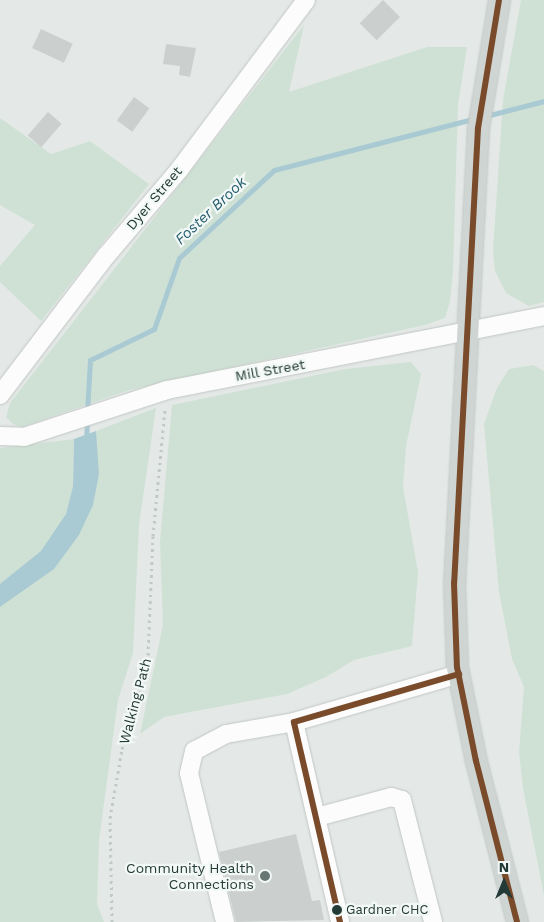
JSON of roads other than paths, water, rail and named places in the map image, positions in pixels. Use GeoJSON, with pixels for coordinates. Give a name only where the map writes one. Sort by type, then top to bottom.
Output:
{"type":"FeatureCollection","features":[{"type":"Feature","properties":{"kind":"main road"},"geometry":{"type":"LineString","coordinates":[[499,0],[479,118],[454,583],[459,674],[476,760],[517,922]]}},
{"type":"Feature","properties":{"kind":"street","name":"Dyer Street"},"geometry":{"type":"LineString","coordinates":[[0,395],[106,256],[179,170],[306,0]]}},
{"type":"Feature","properties":{"kind":"street","name":"Mill Street"},"geometry":{"type":"LineString","coordinates":[[0,436],[24,437],[167,390],[466,333],[544,316]]}},
{"type":"Feature","properties":{"kind":"street"},"geometry":{"type":"LineString","coordinates":[[225,922],[190,773],[191,757],[200,746],[226,734],[294,722],[459,674]]}},
{"type":"Feature","properties":{"kind":"street"},"geometry":{"type":"LineString","coordinates":[[294,722],[340,922]]}},
{"type":"Feature","properties":{"kind":"street"},"geometry":{"type":"LineString","coordinates":[[317,817],[391,797],[402,800],[433,922]]}},
{"type":"Feature","properties":{"kind":"water"},"geometry":{"type":"Polygon","coordinates":[[[96,431],[99,474],[93,505],[79,535],[54,569],[0,607],[0,584],[41,551],[66,514],[73,486],[74,439],[96,431]]]}},
{"type":"Feature","properties":{"kind":"waterway","name":"Foster Brook"},"geometry":{"type":"LineString","coordinates":[[486,116],[544,101]]}},
{"type":"Feature","properties":{"kind":"waterway","name":"Foster Brook"},"geometry":{"type":"LineString","coordinates":[[87,412],[90,360],[154,329],[179,258],[274,170],[473,119]]}},
{"type":"Feature","properties":{"kind":"waterway","name":"Foster Brook"},"geometry":{"type":"LineString","coordinates":[[86,440],[87,421]]}},
{"type":"Feature","properties":{"kind":"place","name":"Community Health Connections"},"geometry":{"type":"Point","coordinates":[265,876]}},
{"type":"Feature","properties":{"kind":"place","name":"Gardner CHC"},"geometry":{"type":"Point","coordinates":[337,910]}}]}
